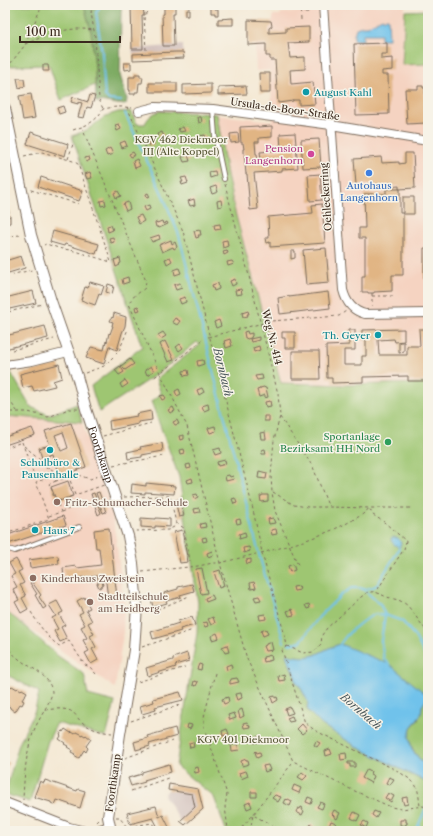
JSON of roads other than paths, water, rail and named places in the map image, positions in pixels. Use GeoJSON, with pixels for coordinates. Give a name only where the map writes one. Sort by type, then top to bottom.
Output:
{"type":"FeatureCollection","features":[{"type":"Feature","properties":{"kind":"street","name":"Oehleckerring"},"geometry":{"type":"LineString","coordinates":[[323,5],[342,290],[346,300],[360,313],[428,313]]}},
{"type":"Feature","properties":{"kind":"street","name":"Ursula-de-Boor-Straße"},"geometry":{"type":"LineString","coordinates":[[139,110],[155,107],[213,109],[331,125],[428,141]]}},
{"type":"Feature","properties":{"kind":"street","name":"Foorthkamp"},"geometry":{"type":"LineString","coordinates":[[5,108],[31,235],[86,409],[127,531],[134,573],[137,606],[134,650],[116,761],[110,825]]}},
{"type":"Feature","properties":{"kind":"street"},"geometry":{"type":"LineString","coordinates":[[5,365],[32,361],[68,352]]}},
{"type":"Feature","properties":{"kind":"street"},"geometry":{"type":"LineString","coordinates":[[5,802],[69,827],[85,831]]}},
{"type":"Feature","properties":{"kind":"street"},"geometry":{"type":"LineString","coordinates":[[95,827],[110,825]]}},
{"type":"Feature","properties":{"kind":"lane"},"geometry":{"type":"LineString","coordinates":[[213,109],[215,136],[224,179]]}},
{"type":"Feature","properties":{"kind":"lane"},"geometry":{"type":"LineString","coordinates":[[5,548],[15,551],[79,527]]}},
{"type":"Feature","properties":{"kind":"water"},"geometry":{"type":"Polygon","coordinates":[[[383,18],[384,20],[388,18],[389,39],[381,39],[381,34],[363,34],[363,40],[354,40],[356,28],[368,26],[383,18]]]}},
{"type":"Feature","properties":{"kind":"water"},"geometry":{"type":"Polygon","coordinates":[[[391,538],[398,538],[401,543],[399,548],[392,542],[391,538]]]}},
{"type":"Feature","properties":{"kind":"water"},"geometry":{"type":"Polygon","coordinates":[[[340,644],[389,664],[427,695],[422,706],[421,714],[411,728],[409,736],[412,750],[428,769],[428,783],[359,748],[322,725],[309,712],[307,708],[308,702],[296,682],[286,655],[305,657],[315,655],[340,644]]]}},
{"type":"Feature","properties":{"kind":"waterway","name":"Bornbach"},"geometry":{"type":"LineString","coordinates":[[101,5],[96,12],[102,53],[105,96],[109,100],[121,101]]}},
{"type":"Feature","properties":{"kind":"waterway","name":"Bornbach"},"geometry":{"type":"LineString","coordinates":[[125,113],[164,198],[179,235],[260,558],[284,642]]}},
{"type":"Feature","properties":{"kind":"waterway"},"geometry":{"type":"LineString","coordinates":[[364,589],[377,585],[399,548]]}},
{"type":"Feature","properties":{"kind":"waterway"},"geometry":{"type":"LineString","coordinates":[[289,644],[301,641],[319,617],[341,595],[351,588],[360,588],[380,604],[385,615],[381,641],[384,659],[389,664]]}},
{"type":"Feature","properties":{"kind":"waterway"},"geometry":{"type":"LineString","coordinates":[[340,644],[346,636],[363,621],[375,614],[385,615],[402,621],[414,635],[428,661]]}},
{"type":"Feature","properties":{"kind":"waterway"},"geometry":{"type":"LineString","coordinates":[[425,693],[428,688]]}},
{"type":"Feature","properties":{"kind":"waterway"},"geometry":{"type":"LineString","coordinates":[[416,831],[428,803]]}},
{"type":"Feature","properties":{"kind":"place","name":"August Kahl"},"geometry":{"type":"Point","coordinates":[306,92]}},
{"type":"Feature","properties":{"kind":"place","name":"Pension Langenhorn"},"geometry":{"type":"Point","coordinates":[311,154]}},
{"type":"Feature","properties":{"kind":"place","name":"Autohaus Langenhorn"},"geometry":{"type":"Point","coordinates":[369,173]}},
{"type":"Feature","properties":{"kind":"place","name":"Th. Geyer"},"geometry":{"type":"Point","coordinates":[378,335]}},
{"type":"Feature","properties":{"kind":"place","name":"Sportanlage Bezirksamt HH Nord"},"geometry":{"type":"Point","coordinates":[388,442]}},
{"type":"Feature","properties":{"kind":"place","name":"Schulbüro & Pausenhalle"},"geometry":{"type":"Point","coordinates":[50,450]}},
{"type":"Feature","properties":{"kind":"place","name":"Fritz-Schumacher-Schule"},"geometry":{"type":"Point","coordinates":[57,502]}},
{"type":"Feature","properties":{"kind":"place","name":"Haus 7"},"geometry":{"type":"Point","coordinates":[35,530]}},
{"type":"Feature","properties":{"kind":"place","name":"Kinderhaus Zweistein"},"geometry":{"type":"Point","coordinates":[33,578]}},
{"type":"Feature","properties":{"kind":"place","name":"Stadtteilschule am Heidberg"},"geometry":{"type":"Point","coordinates":[90,602]}},
{"type":"Feature","properties":{"kind":"park label","name":"KGV 462 Diekmoor III (Alte Koppel)"},"geometry":{"type":"Point","coordinates":[181,144]}},
{"type":"Feature","properties":{"kind":"park label","name":"KGV 401 Diekmoor"},"geometry":{"type":"Point","coordinates":[243,739]}}]}
